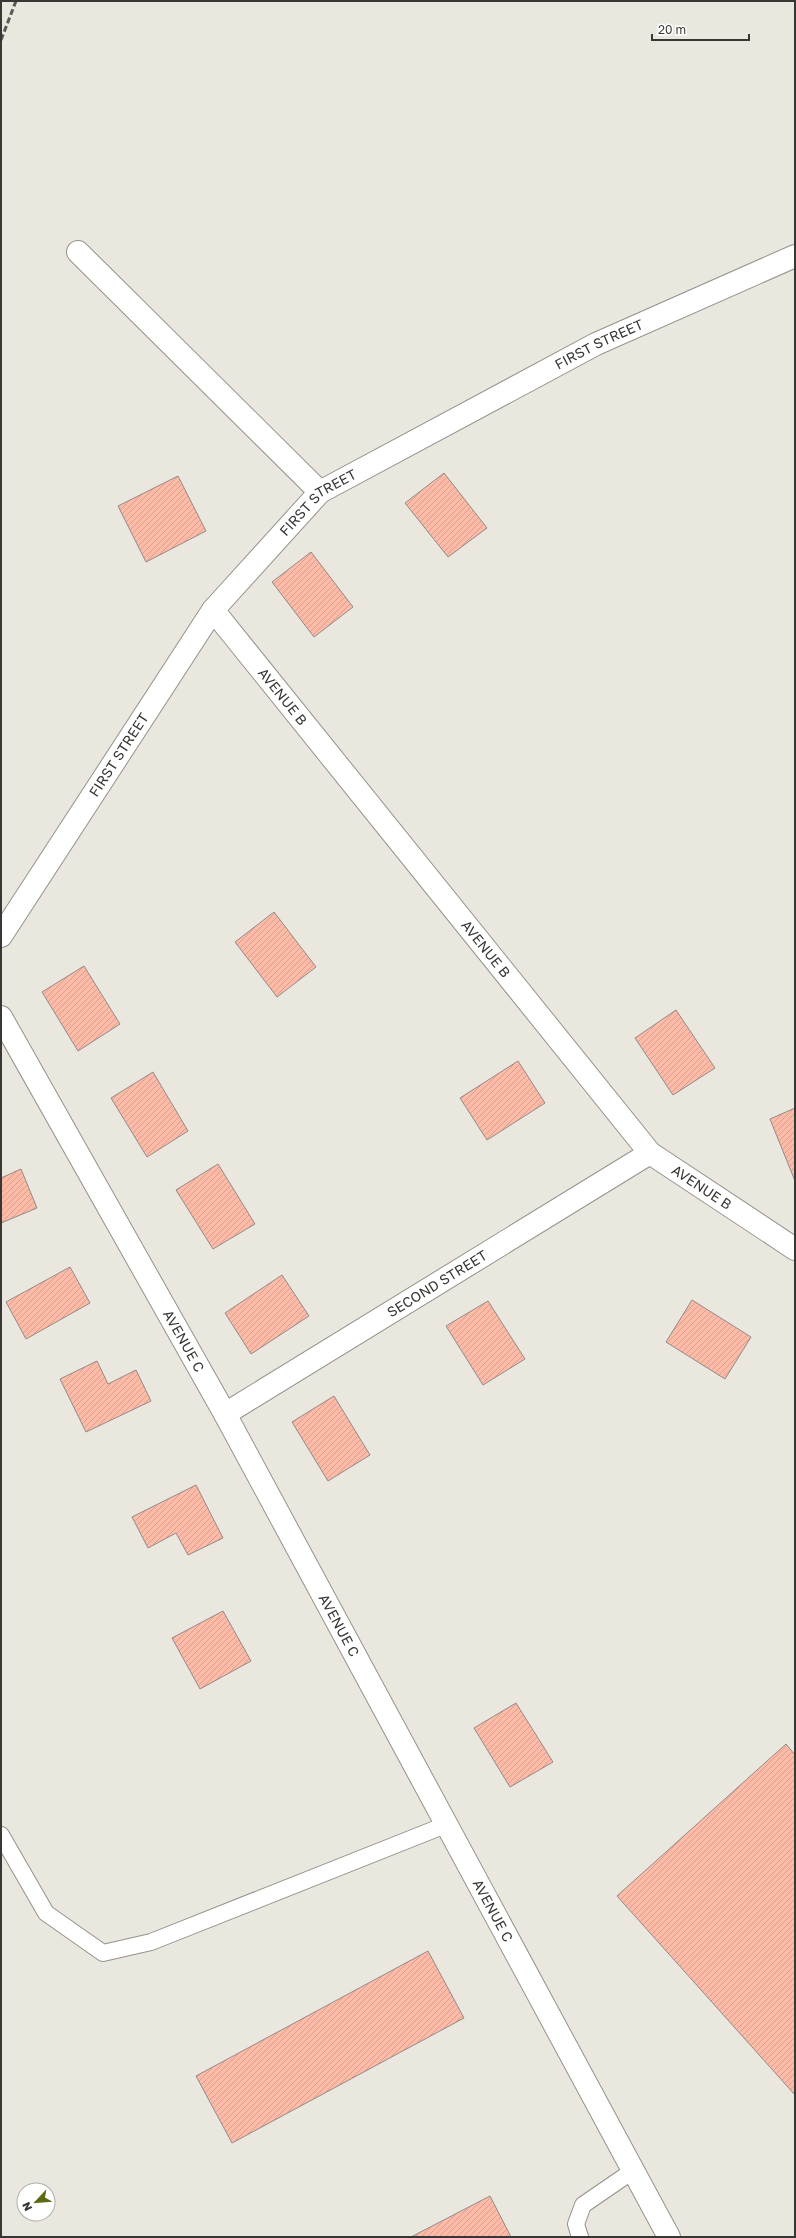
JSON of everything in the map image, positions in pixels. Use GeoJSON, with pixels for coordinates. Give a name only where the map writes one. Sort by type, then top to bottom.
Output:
{"type":"FeatureCollection","features":[{"type":"Feature","properties":{"kind":"street"},"geometry":{"type":"LineString","coordinates":[[78,252],[320,492]]}},
{"type":"Feature","properties":{"kind":"street","name":"FIRST STREET"},"geometry":{"type":"LineString","coordinates":[[1,936],[213,610],[320,492],[596,344],[795,256]]}},
{"type":"Feature","properties":{"kind":"street","name":"AVENUE B"},"geometry":{"type":"LineString","coordinates":[[213,610],[650,1153],[795,1249]]}},
{"type":"Feature","properties":{"kind":"street","name":"AVENUE C"},"geometry":{"type":"LineString","coordinates":[[1,1017],[225,1414],[448,1824],[669,2237]]}},
{"type":"Feature","properties":{"kind":"street","name":"SECOND STREET"},"geometry":{"type":"LineString","coordinates":[[225,1414],[650,1153]]}},
{"type":"Feature","properties":{"kind":"lane"},"geometry":{"type":"LineString","coordinates":[[1,1835],[46,1913],[103,1953],[151,1942],[448,1824]]}},
{"type":"Feature","properties":{"kind":"lane"},"geometry":{"type":"LineString","coordinates":[[580,2237],[576,2224],[583,2204],[634,2170]]}},
{"type":"Feature","properties":{"kind":"building"},"geometry":{"type":"Polygon","coordinates":[[[444,473],[487,528],[448,557],[405,503],[444,473]]]}},
{"type":"Feature","properties":{"kind":"building"},"geometry":{"type":"Polygon","coordinates":[[[178,476],[206,531],[146,562],[118,506],[178,476]]]}},
{"type":"Feature","properties":{"kind":"building"},"geometry":{"type":"Polygon","coordinates":[[[311,552],[353,607],[314,637],[272,582],[311,552]]]}},
{"type":"Feature","properties":{"kind":"building"},"geometry":{"type":"Polygon","coordinates":[[[274,912],[316,967],[277,997],[235,942],[274,912]]]}},
{"type":"Feature","properties":{"kind":"building"},"geometry":{"type":"Polygon","coordinates":[[[84,966],[120,1024],[78,1051],[42,992],[84,966]]]}},
{"type":"Feature","properties":{"kind":"building"},"geometry":{"type":"Polygon","coordinates":[[[676,1010],[715,1068],[673,1095],[635,1038],[676,1010]]]}},
{"type":"Feature","properties":{"kind":"building"},"geometry":{"type":"Polygon","coordinates":[[[518,1061],[545,1103],[487,1140],[460,1098],[518,1061]]]}},
{"type":"Feature","properties":{"kind":"building"},"geometry":{"type":"Polygon","coordinates":[[[153,1072],[188,1131],[147,1157],[111,1098],[153,1072]]]}},
{"type":"Feature","properties":{"kind":"building"},"geometry":{"type":"Polygon","coordinates":[[[795,1108],[795,1181],[770,1119],[795,1108]]]}},
{"type":"Feature","properties":{"kind":"building"},"geometry":{"type":"Polygon","coordinates":[[[218,1164],[255,1224],[213,1249],[176,1190],[218,1164]]]}},
{"type":"Feature","properties":{"kind":"building"},"geometry":{"type":"Polygon","coordinates":[[[21,1169],[37,1208],[1,1223],[1,1178],[21,1169]]]}},
{"type":"Feature","properties":{"kind":"building"},"geometry":{"type":"Polygon","coordinates":[[[70,1267],[90,1303],[26,1339],[6,1302],[70,1267]]]}},
{"type":"Feature","properties":{"kind":"building"},"geometry":{"type":"Polygon","coordinates":[[[282,1275],[309,1316],[251,1354],[225,1313],[282,1275]]]}},
{"type":"Feature","properties":{"kind":"building"},"geometry":{"type":"Polygon","coordinates":[[[692,1300],[751,1337],[725,1379],[666,1342],[692,1300]]]}},
{"type":"Feature","properties":{"kind":"building"},"geometry":{"type":"Polygon","coordinates":[[[488,1301],[525,1359],[483,1385],[446,1326],[488,1301]]]}},
{"type":"Feature","properties":{"kind":"building"},"geometry":{"type":"Polygon","coordinates":[[[97,1361],[108,1384],[136,1370],[151,1401],[86,1432],[60,1379],[97,1361]]]}},
{"type":"Feature","properties":{"kind":"building"},"geometry":{"type":"Polygon","coordinates":[[[334,1396],[370,1455],[328,1481],[292,1422],[334,1396]]]}},
{"type":"Feature","properties":{"kind":"building"},"geometry":{"type":"Polygon","coordinates":[[[196,1485],[223,1538],[188,1555],[176,1533],[148,1548],[132,1517],[196,1485]]]}},
{"type":"Feature","properties":{"kind":"building"},"geometry":{"type":"Polygon","coordinates":[[[223,1611],[251,1661],[200,1689],[172,1638],[223,1611]]]}},
{"type":"Feature","properties":{"kind":"building"},"geometry":{"type":"Polygon","coordinates":[[[516,1703],[553,1762],[510,1787],[474,1728],[516,1703]]]}},
{"type":"Feature","properties":{"kind":"building"},"geometry":{"type":"Polygon","coordinates":[[[786,1744],[795,1755],[795,2095],[617,1896],[786,1744]]]}},
{"type":"Feature","properties":{"kind":"building"},"geometry":{"type":"Polygon","coordinates":[[[428,1951],[464,2018],[232,2143],[196,2076],[428,1951]]]}},
{"type":"Feature","properties":{"kind":"building"},"geometry":{"type":"Polygon","coordinates":[[[490,2196],[511,2237],[411,2237],[490,2196]]]}},
{"type":"Feature","properties":{"kind":"railway"},"geometry":{"type":"LineString","coordinates":[[1,40],[16,1]]}}]}
